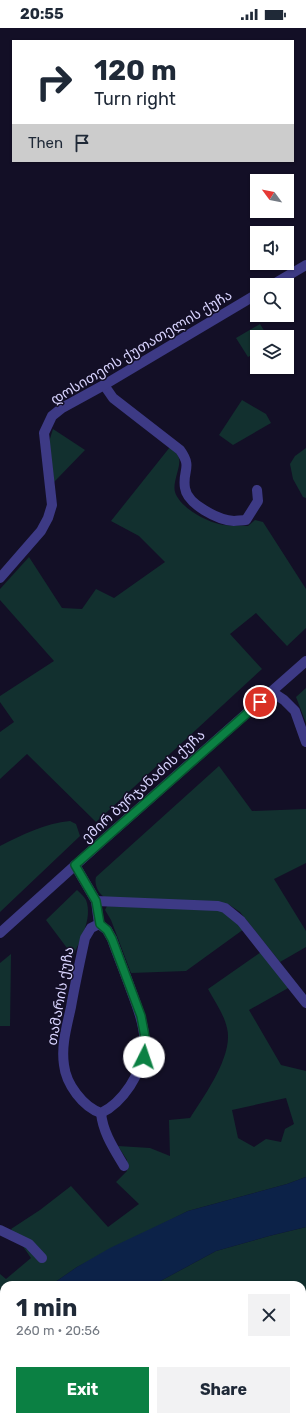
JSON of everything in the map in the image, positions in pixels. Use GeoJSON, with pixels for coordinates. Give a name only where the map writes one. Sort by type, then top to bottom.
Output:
{"type":"FeatureCollection","features":[{"type":"Feature","properties":{"kind":"street"},"geometry":{"type":"LineString","coordinates":[[284,278],[306,265]]}},
{"type":"Feature","properties":{"kind":"street","name":"დოსითეოს ქუთათელის ქუჩა"},"geometry":{"type":"LineString","coordinates":[[0,578],[41,531],[48,518],[52,505],[44,432],[52,416],[62,408],[104,385],[250,298]]}},
{"type":"Feature","properties":{"kind":"street"},"geometry":{"type":"LineString","coordinates":[[104,385],[113,398],[180,450],[186,458],[187,464],[185,486],[186,492],[192,501],[211,514],[233,521],[246,520],[258,501],[257,490]]}},
{"type":"Feature","properties":{"kind":"street","name":"ემირ ბურჯანაძის ქუჩა"},"geometry":{"type":"LineString","coordinates":[[0,934],[201,752],[306,661]]}},
{"type":"Feature","properties":{"kind":"street"},"geometry":{"type":"LineString","coordinates":[[272,692],[284,700],[295,711],[306,742]]}},
{"type":"Feature","properties":{"kind":"street"},"geometry":{"type":"LineString","coordinates":[[75,865],[96,901],[100,924],[107,930],[112,939],[141,1016],[145,1037],[144,1057],[138,1074],[126,1092],[111,1108],[101,1113],[102,1125],[108,1140],[124,1166]]}},
{"type":"Feature","properties":{"kind":"street"},"geometry":{"type":"LineString","coordinates":[[96,901],[218,906],[225,908],[241,921],[306,1003]]}},
{"type":"Feature","properties":{"kind":"street","name":"თამარის ქუჩა"},"geometry":{"type":"LineString","coordinates":[[100,924],[91,928],[85,938],[63,1046],[64,1066],[71,1086],[83,1102],[94,1111],[101,1113]]}},
{"type":"Feature","properties":{"kind":"street"},"geometry":{"type":"LineString","coordinates":[[0,1230],[29,1244],[42,1258]]}},
{"type":"Feature","properties":{"kind":"green space"},"geometry":{"type":"Polygon","coordinates":[[[260,324],[264,330],[250,330],[250,356],[248,357],[236,338],[260,324]]]}},
{"type":"Feature","properties":{"kind":"green space"},"geometry":{"type":"Polygon","coordinates":[[[242,400],[266,414],[271,423],[233,445],[219,435],[242,400]]]}},
{"type":"Feature","properties":{"kind":"green space"},"geometry":{"type":"Polygon","coordinates":[[[53,429],[85,450],[54,482],[49,442],[53,429]]]}},
{"type":"Feature","properties":{"kind":"green space"},"geometry":{"type":"Polygon","coordinates":[[[170,447],[177,454],[179,459],[174,488],[175,492],[178,498],[188,509],[203,518],[218,524],[248,526],[255,520],[263,522],[306,589],[306,628],[287,646],[256,613],[230,634],[262,669],[96,822],[27,754],[0,779],[0,732],[14,722],[0,702],[0,696],[54,661],[0,600],[0,589],[29,557],[62,608],[82,609],[96,589],[114,598],[165,562],[139,536],[111,521],[170,447]]]}},
{"type":"Feature","properties":{"kind":"green space"},"geometry":{"type":"Polygon","coordinates":[[[306,448],[306,498],[303,497],[293,479],[290,464],[295,456],[306,448]]]}},
{"type":"Feature","properties":{"kind":"green space"},"geometry":{"type":"Polygon","coordinates":[[[306,688],[306,723],[296,697],[306,688]]]}},
{"type":"Feature","properties":{"kind":"green space"},"geometry":{"type":"Polygon","coordinates":[[[219,766],[252,811],[306,809],[306,863],[274,879],[306,931],[306,947],[280,962],[240,912],[228,904],[104,897],[96,885],[96,877],[219,766]]]}},
{"type":"Feature","properties":{"kind":"green space"},"geometry":{"type":"Polygon","coordinates":[[[70,821],[76,824],[80,836],[0,912],[0,846],[43,827],[70,821]]]}},
{"type":"Feature","properties":{"kind":"green space"},"geometry":{"type":"Polygon","coordinates":[[[77,890],[86,900],[88,915],[85,929],[73,956],[46,920],[77,890]]]}},
{"type":"Feature","properties":{"kind":"green space"},"geometry":{"type":"Polygon","coordinates":[[[107,906],[222,910],[244,929],[186,971],[131,973],[111,920],[105,910],[107,906]]]}},
{"type":"Feature","properties":{"kind":"green space"},"geometry":{"type":"Polygon","coordinates":[[[261,952],[290,987],[249,1010],[281,1065],[306,1071],[306,1177],[287,1184],[188,1211],[77,1267],[57,1281],[0,1281],[0,1274],[6,1279],[31,1258],[11,1229],[40,1210],[71,1186],[108,1227],[139,1204],[116,1182],[127,1171],[127,1160],[118,1146],[150,1148],[170,1156],[169,1120],[190,1118],[210,1087],[222,1063],[228,1039],[226,1023],[208,989],[261,952]],[[286,1098],[232,1110],[238,1138],[254,1147],[266,1139],[281,1142],[285,1129],[294,1124],[286,1098]]]}},
{"type":"Feature","properties":{"kind":"green space"},"geometry":{"type":"Polygon","coordinates":[[[11,954],[10,1026],[0,1026],[0,963],[11,954]]]}},
{"type":"Feature","properties":{"kind":"green space"},"geometry":{"type":"Polygon","coordinates":[[[306,1227],[306,1281],[160,1281],[216,1251],[306,1227]]]}},
{"type":"Feature","properties":{"kind":"water"},"geometry":{"type":"Polygon","coordinates":[[[306,1177],[306,1227],[216,1251],[160,1281],[57,1281],[77,1267],[110,1248],[188,1211],[287,1184],[306,1177]]]}},
{"type":"Feature","properties":{"kind":"route"},"geometry":{"type":"LineString","coordinates":[[144,1057],[145,1037],[141,1016],[112,939],[107,930],[100,924],[96,901],[75,865],[201,752],[260,702]]}}]}
